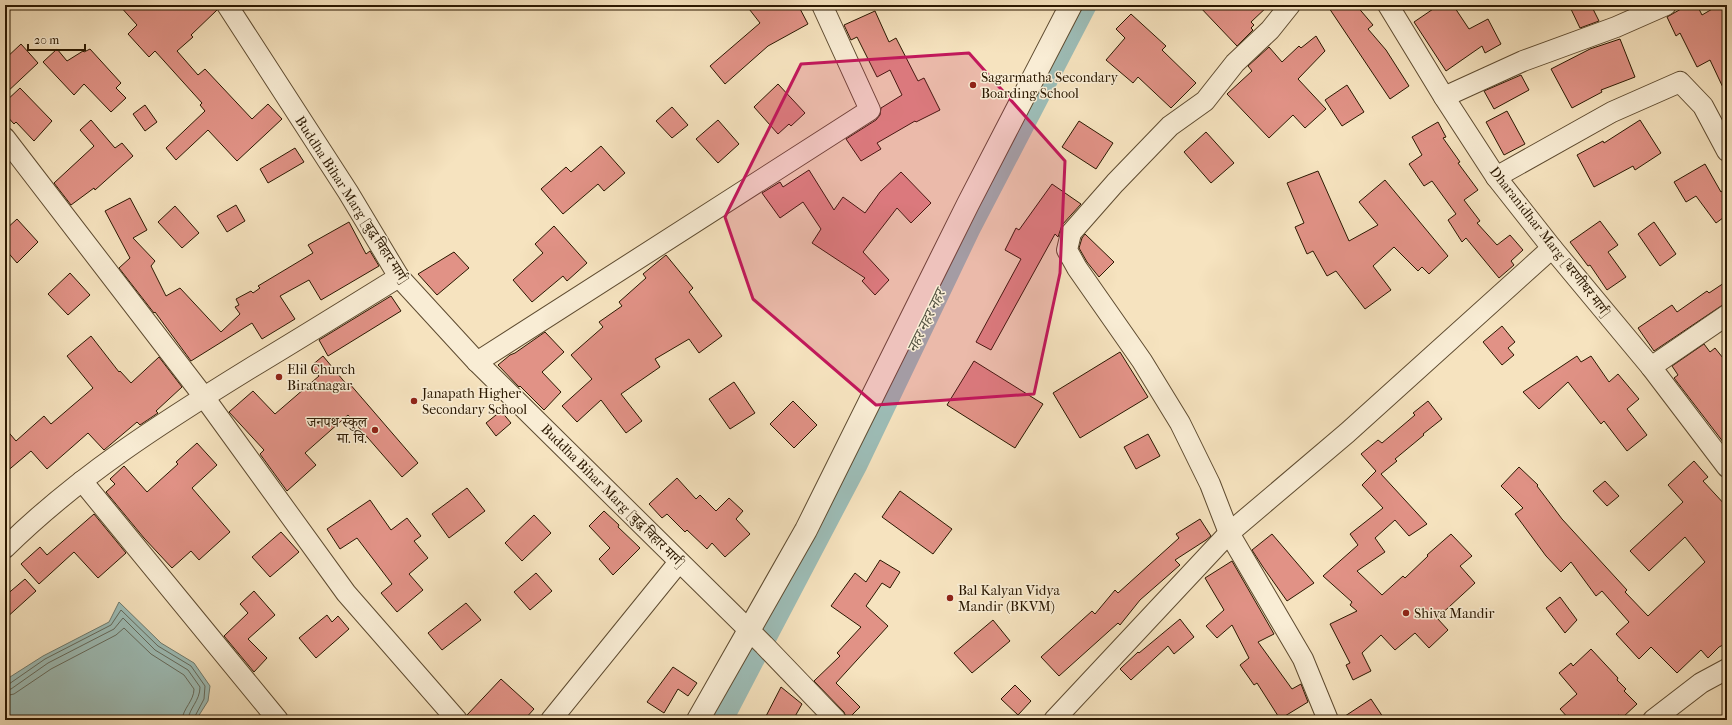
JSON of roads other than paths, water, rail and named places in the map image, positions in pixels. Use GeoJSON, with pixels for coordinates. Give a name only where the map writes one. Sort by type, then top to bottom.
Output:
{"type":"FeatureCollection","features":[{"type":"Feature","properties":{"kind":"street","name":"Buddha Bihar Marg [बुद्ध विहार मार्ग]"},"geometry":{"type":"LineString","coordinates":[[227,5],[348,192],[399,277],[477,362],[749,630],[836,720]]}},
{"type":"Feature","properties":{"kind":"street"},"geometry":{"type":"LineString","coordinates":[[477,362],[870,110],[822,5]]}},
{"type":"Feature","properties":{"kind":"street"},"geometry":{"type":"LineString","coordinates":[[698,720],[806,530],[968,204],[1072,5]]}},
{"type":"Feature","properties":{"kind":"street"},"geometry":{"type":"LineString","coordinates":[[1290,5],[1270,30],[1235,63],[1205,101],[1170,126],[1115,183],[1071,233],[1067,250],[1077,268],[1138,354],[1180,422],[1210,484],[1229,533],[1303,660],[1328,720]]}},
{"type":"Feature","properties":{"kind":"street","name":"Dharanidhar Marg [धरणीधर मार्ग]"},"geometry":{"type":"LineString","coordinates":[[1388,5],[1444,97],[1496,177],[1552,248],[1651,367],[1727,467]]}},
{"type":"Feature","properties":{"kind":"street"},"geometry":{"type":"LineString","coordinates":[[1444,97],[1523,61],[1616,27],[1666,5]]}},
{"type":"Feature","properties":{"kind":"street"},"geometry":{"type":"LineString","coordinates":[[1496,177],[1612,112],[1680,82],[1703,106],[1727,151]]}},
{"type":"Feature","properties":{"kind":"street"},"geometry":{"type":"LineString","coordinates":[[5,138],[204,397],[346,593],[457,720]]}},
{"type":"Feature","properties":{"kind":"street"},"geometry":{"type":"LineString","coordinates":[[1054,720],[1229,533],[1347,433],[1552,248]]}},
{"type":"Feature","properties":{"kind":"street"},"geometry":{"type":"LineString","coordinates":[[5,548],[36,518],[111,458],[204,397],[399,277]]}},
{"type":"Feature","properties":{"kind":"street"},"geometry":{"type":"LineString","coordinates":[[1651,367],[1727,315]]}},
{"type":"Feature","properties":{"kind":"street"},"geometry":{"type":"LineString","coordinates":[[82,481],[278,720]]}},
{"type":"Feature","properties":{"kind":"street"},"geometry":{"type":"LineString","coordinates":[[551,720],[680,562]]}},
{"type":"Feature","properties":{"kind":"street"},"geometry":{"type":"LineString","coordinates":[[1652,720],[1700,683],[1727,669]]}},
{"type":"Feature","properties":{"kind":"water"},"geometry":{"type":"Polygon","coordinates":[[[119,602],[161,643],[194,663],[210,686],[208,701],[196,720],[5,720],[5,683],[10,677],[43,656],[109,622],[119,602]]]}},
{"type":"Feature","properties":{"kind":"waterway","name":"नहर नहर नहर"},"geometry":{"type":"LineString","coordinates":[[767,637],[858,464],[970,230],[1087,5]]}},
{"type":"Feature","properties":{"kind":"waterway","name":"नहर नहर नहर"},"geometry":{"type":"LineString","coordinates":[[723,720],[758,653]]}},
{"type":"Feature","properties":{"kind":"place","name":"Sagarmatha Secondary Boarding School"},"geometry":{"type":"Point","coordinates":[973,85]}},
{"type":"Feature","properties":{"kind":"place","name":"Elil Church Biratnagar"},"geometry":{"type":"Point","coordinates":[279,377]}},
{"type":"Feature","properties":{"kind":"place","name":"Janapath Higher Secondary School"},"geometry":{"type":"Point","coordinates":[414,401]}},
{"type":"Feature","properties":{"kind":"place","name":"जनपथ स्कुल मा. वि."},"geometry":{"type":"Point","coordinates":[375,430]}},
{"type":"Feature","properties":{"kind":"place","name":"Bal Kalyan Vidya Mandir (BKVM)"},"geometry":{"type":"Point","coordinates":[950,598]}},
{"type":"Feature","properties":{"kind":"place","name":"Shiva Mandir"},"geometry":{"type":"Point","coordinates":[1406,613]}}]}
